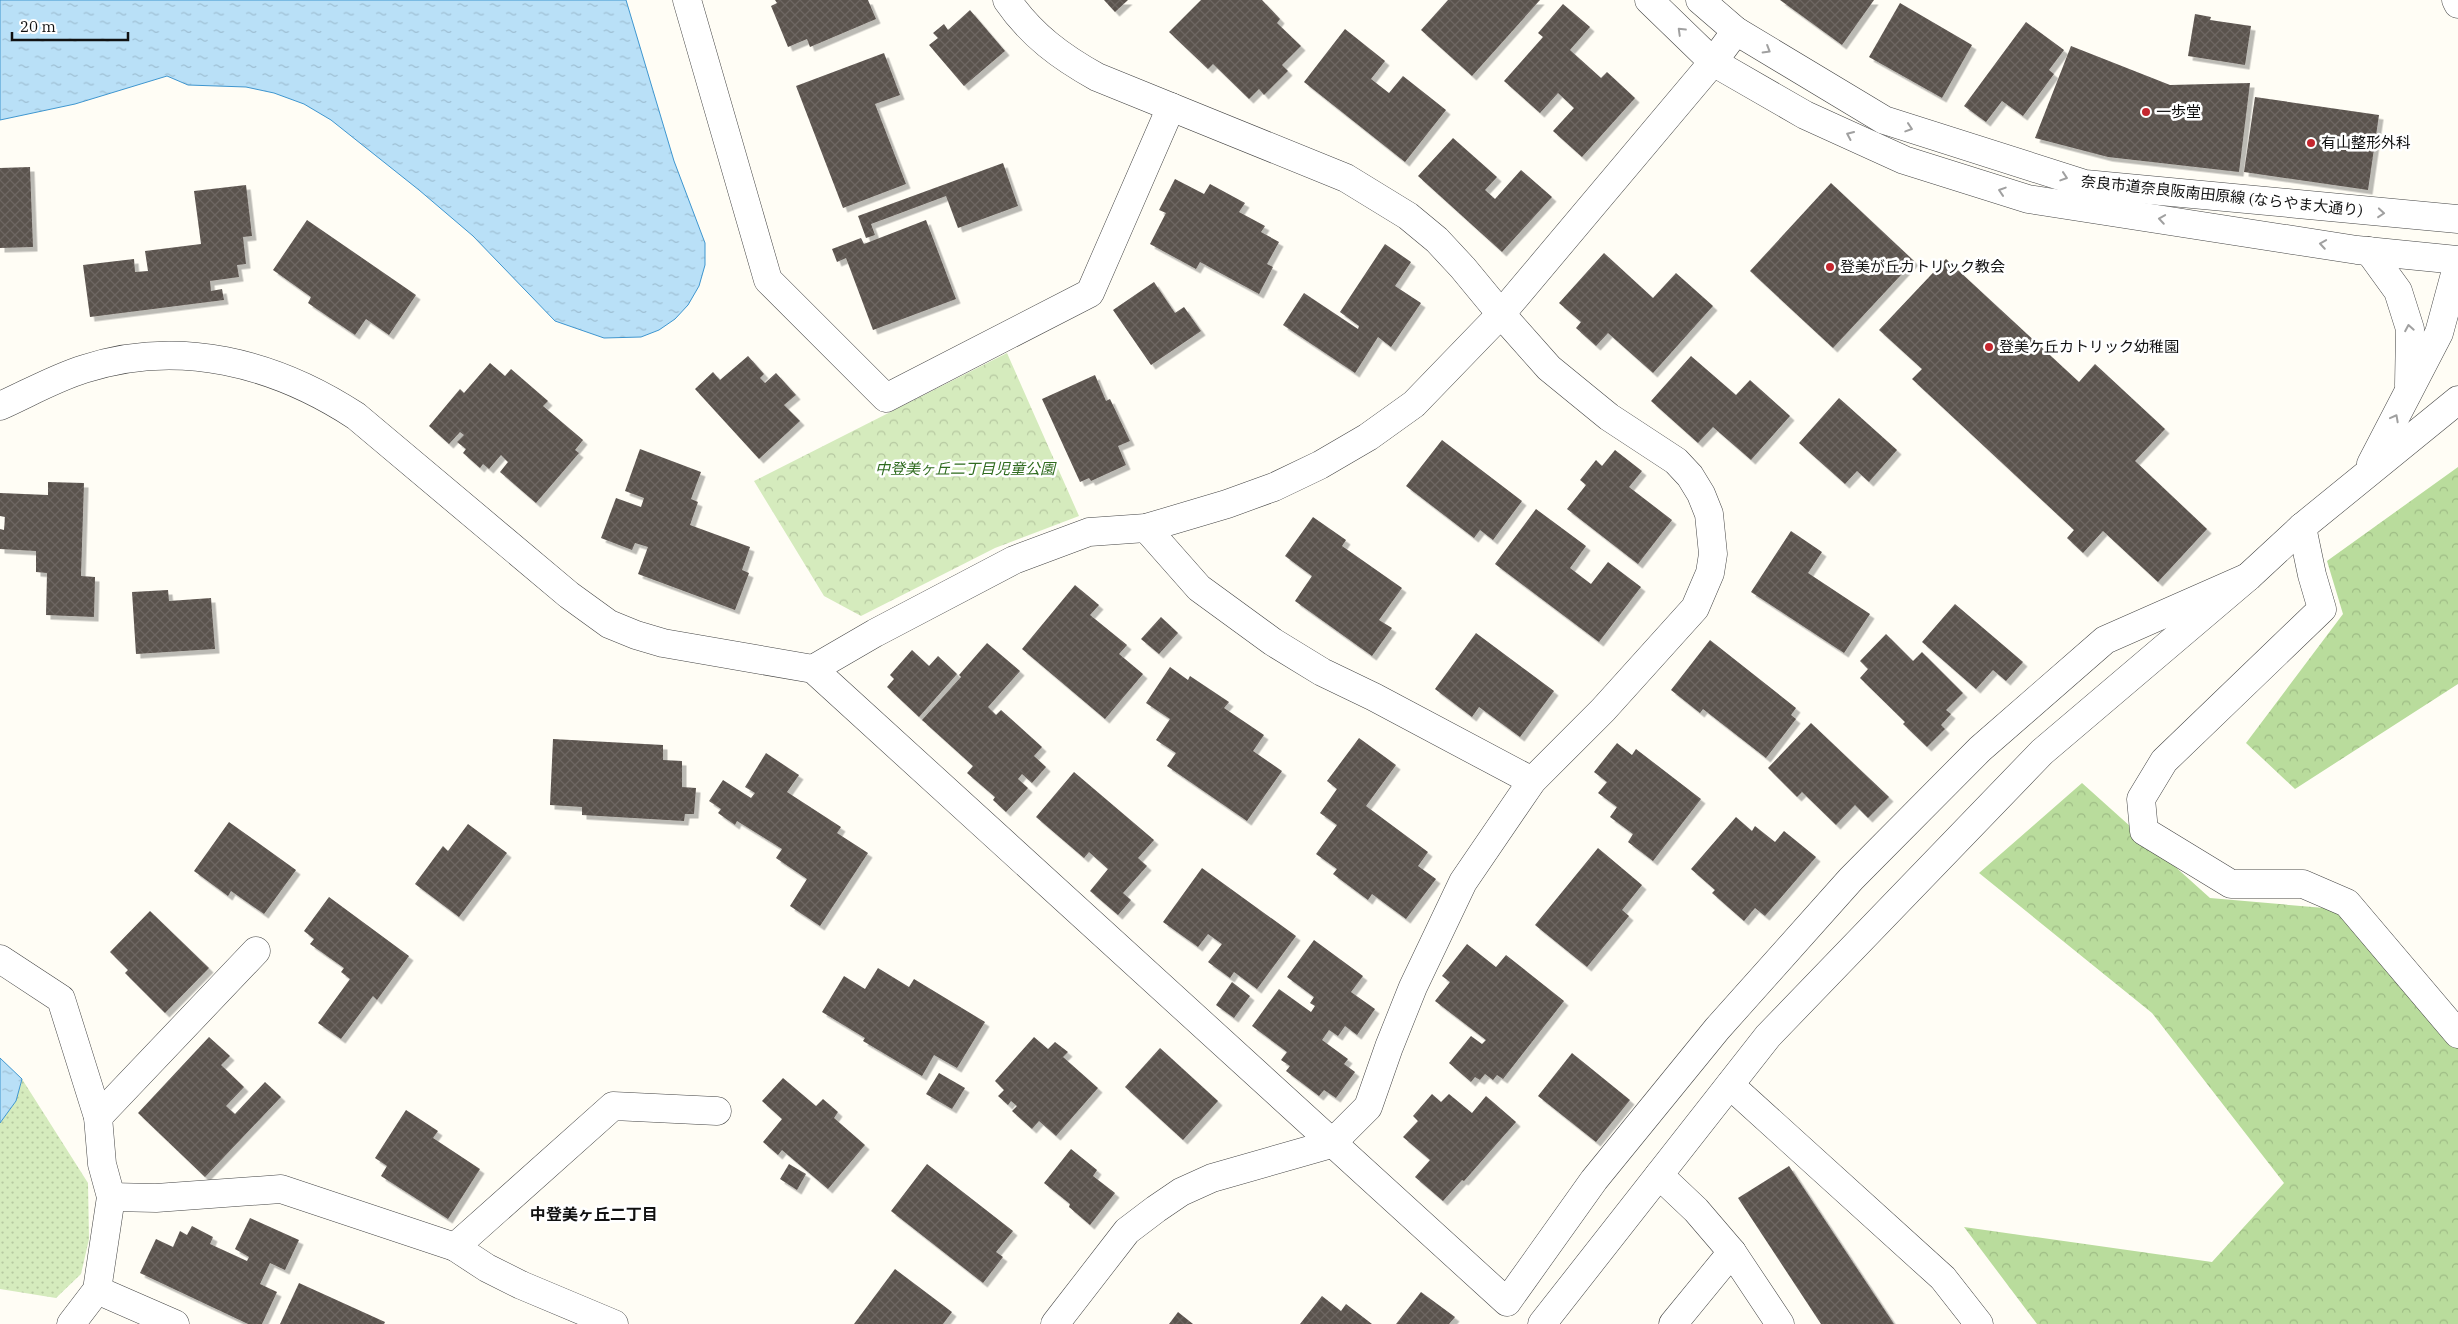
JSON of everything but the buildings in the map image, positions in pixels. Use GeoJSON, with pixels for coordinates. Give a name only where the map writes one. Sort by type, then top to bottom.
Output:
{"type":"FeatureCollection","features":[{"type":"Feature","properties":{"kind":"street"},"geometry":{"type":"LineString","coordinates":[[686,0],[768,280],[886,398],[1090,293],[1171,107]]}},
{"type":"Feature","properties":{"kind":"street"},"geometry":{"type":"LineString","coordinates":[[1007,0],[1036,34],[1063,58],[1097,77],[1346,178],[1377,195],[1438,240],[1549,368],[1578,393],[1642,440],[1676,461],[1690,476],[1702,494],[1709,514],[1712,534],[1710,573],[1694,608],[1604,710],[1532,781],[1463,882],[1413,987],[1389,1046],[1368,1107],[1331,1144],[1212,1178],[1181,1192],[1156,1209],[1127,1231],[1055,1324]]}},
{"type":"Feature","properties":{"kind":"street","name":"奈良市道奈良阪南田原線 (ならやま大通り)"},"geometry":{"type":"LineString","coordinates":[[1649,0],[1713,62],[1805,116],[1904,160],[2028,199],[2369,251],[2458,261]]}},
{"type":"Feature","properties":{"kind":"street","name":"奈良市道奈良阪南田原線 (ならやま大通り)"},"geometry":{"type":"LineString","coordinates":[[1700,0],[1736,31],[1884,120],[2085,184],[2458,219]]}},
{"type":"Feature","properties":{"kind":"street"},"geometry":{"type":"LineString","coordinates":[[2456,0],[2458,4]]}},
{"type":"Feature","properties":{"kind":"street"},"geometry":{"type":"LineString","coordinates":[[813,669],[875,633],[1014,560],[1089,532],[1146,528],[1227,504],[1274,487],[1320,465],[1368,437],[1414,404],[1501,314],[1713,62],[1736,31]]}},
{"type":"Feature","properties":{"kind":"street"},"geometry":{"type":"LineString","coordinates":[[2369,251],[2398,291],[2410,329],[2408,394]]}},
{"type":"Feature","properties":{"kind":"street"},"geometry":{"type":"LineString","coordinates":[[2370,472],[2439,333],[2458,261]]}},
{"type":"Feature","properties":{"kind":"street"},"geometry":{"type":"LineString","coordinates":[[0,406],[83,369],[118,361],[152,357],[187,356],[222,360],[258,368],[292,380],[325,396],[356,416],[569,595],[609,624],[636,636],[663,643],[813,669],[1331,1144],[1507,1302],[1594,1180],[1717,1029],[1851,879],[1980,749],[2105,640],[2248,577]]}},
{"type":"Feature","properties":{"kind":"street"},"geometry":{"type":"LineString","coordinates":[[1542,1324],[1768,1036],[2042,752],[2248,577],[2302,527],[2458,400]]}},
{"type":"Feature","properties":{"kind":"street"},"geometry":{"type":"LineString","coordinates":[[2370,472],[2458,423]]}},
{"type":"Feature","properties":{"kind":"street"},"geometry":{"type":"LineString","coordinates":[[2302,527],[2312,575],[2322,608],[2164,761],[2141,800],[2144,831],[2231,884],[2303,884],[2347,903],[2458,1034]]}},
{"type":"Feature","properties":{"kind":"street"},"geometry":{"type":"LineString","coordinates":[[1146,528],[1199,588],[1273,642],[1322,672],[1374,697],[1532,781]]}},
{"type":"Feature","properties":{"kind":"street"},"geometry":{"type":"LineString","coordinates":[[98,1117],[256,951]]}},
{"type":"Feature","properties":{"kind":"street"},"geometry":{"type":"LineString","coordinates":[[0,959],[61,999],[98,1117],[102,1164],[111,1197],[97,1290],[71,1324]]}},
{"type":"Feature","properties":{"kind":"street"},"geometry":{"type":"LineString","coordinates":[[1730,1085],[1943,1278],[1979,1324]]}},
{"type":"Feature","properties":{"kind":"street"},"geometry":{"type":"LineString","coordinates":[[455,1247],[613,1106],[717,1111]]}},
{"type":"Feature","properties":{"kind":"street"},"geometry":{"type":"LineString","coordinates":[[1659,1175],[1696,1210],[1732,1252],[1780,1324]]}},
{"type":"Feature","properties":{"kind":"street"},"geometry":{"type":"LineString","coordinates":[[111,1197],[156,1198],[282,1189],[455,1247],[487,1268],[521,1285],[614,1324]]}},
{"type":"Feature","properties":{"kind":"street"},"geometry":{"type":"LineString","coordinates":[[1674,1324],[1732,1252]]}},
{"type":"Feature","properties":{"kind":"street"},"geometry":{"type":"LineString","coordinates":[[97,1290],[175,1324]]}},
{"type":"Feature","properties":{"kind":"green space","name":"中登美ヶ丘二丁目児童公園"},"geometry":{"type":"Polygon","coordinates":[[[1007,353],[1079,516],[995,548],[861,616],[824,596],[754,481],[1007,353]]]}},
{"type":"Feature","properties":{"kind":"green space"},"geometry":{"type":"Polygon","coordinates":[[[2458,467],[2458,684],[2295,789],[2246,743],[2343,614],[2327,561],[2458,467]]]}},
{"type":"Feature","properties":{"kind":"green space"},"geometry":{"type":"Polygon","coordinates":[[[2082,783],[2210,898],[2336,909],[2458,1037],[2458,1324],[2037,1324],[1964,1227],[2212,1262],[2284,1183],[2152,1013],[1979,873],[2082,783]]]}},
{"type":"Feature","properties":{"kind":"green space"},"geometry":{"type":"Polygon","coordinates":[[[22,1079],[88,1183],[89,1239],[81,1274],[56,1298],[0,1289],[0,1123],[16,1101],[22,1079]]]}},
{"type":"Feature","properties":{"kind":"water"},"geometry":{"type":"Polygon","coordinates":[[[0,0],[626,0],[674,161],[705,243],[705,265],[699,286],[688,305],[675,319],[659,330],[641,337],[604,338],[555,321],[473,236],[419,190],[331,120],[304,104],[274,93],[246,87],[188,85],[167,76],[75,104],[0,120],[0,0]]]}},
{"type":"Feature","properties":{"kind":"water"},"geometry":{"type":"Polygon","coordinates":[[[0,1058],[22,1079],[16,1101],[0,1123],[0,1058]]]}},
{"type":"Feature","properties":{"kind":"place","name":"一歩堂"},"geometry":{"type":"Point","coordinates":[2146,112]}},
{"type":"Feature","properties":{"kind":"place","name":"有山整形外科"},"geometry":{"type":"Point","coordinates":[2311,143]}},
{"type":"Feature","properties":{"kind":"place","name":"登美が丘カトリック教会"},"geometry":{"type":"Point","coordinates":[1830,267]}},
{"type":"Feature","properties":{"kind":"place","name":"登美ケ丘カトリック幼稚園"},"geometry":{"type":"Point","coordinates":[1989,347]}},
{"type":"Feature","properties":{"kind":"district","name":"中登美ヶ丘二丁目"},"geometry":{"type":"Point","coordinates":[594,1214]}}]}
